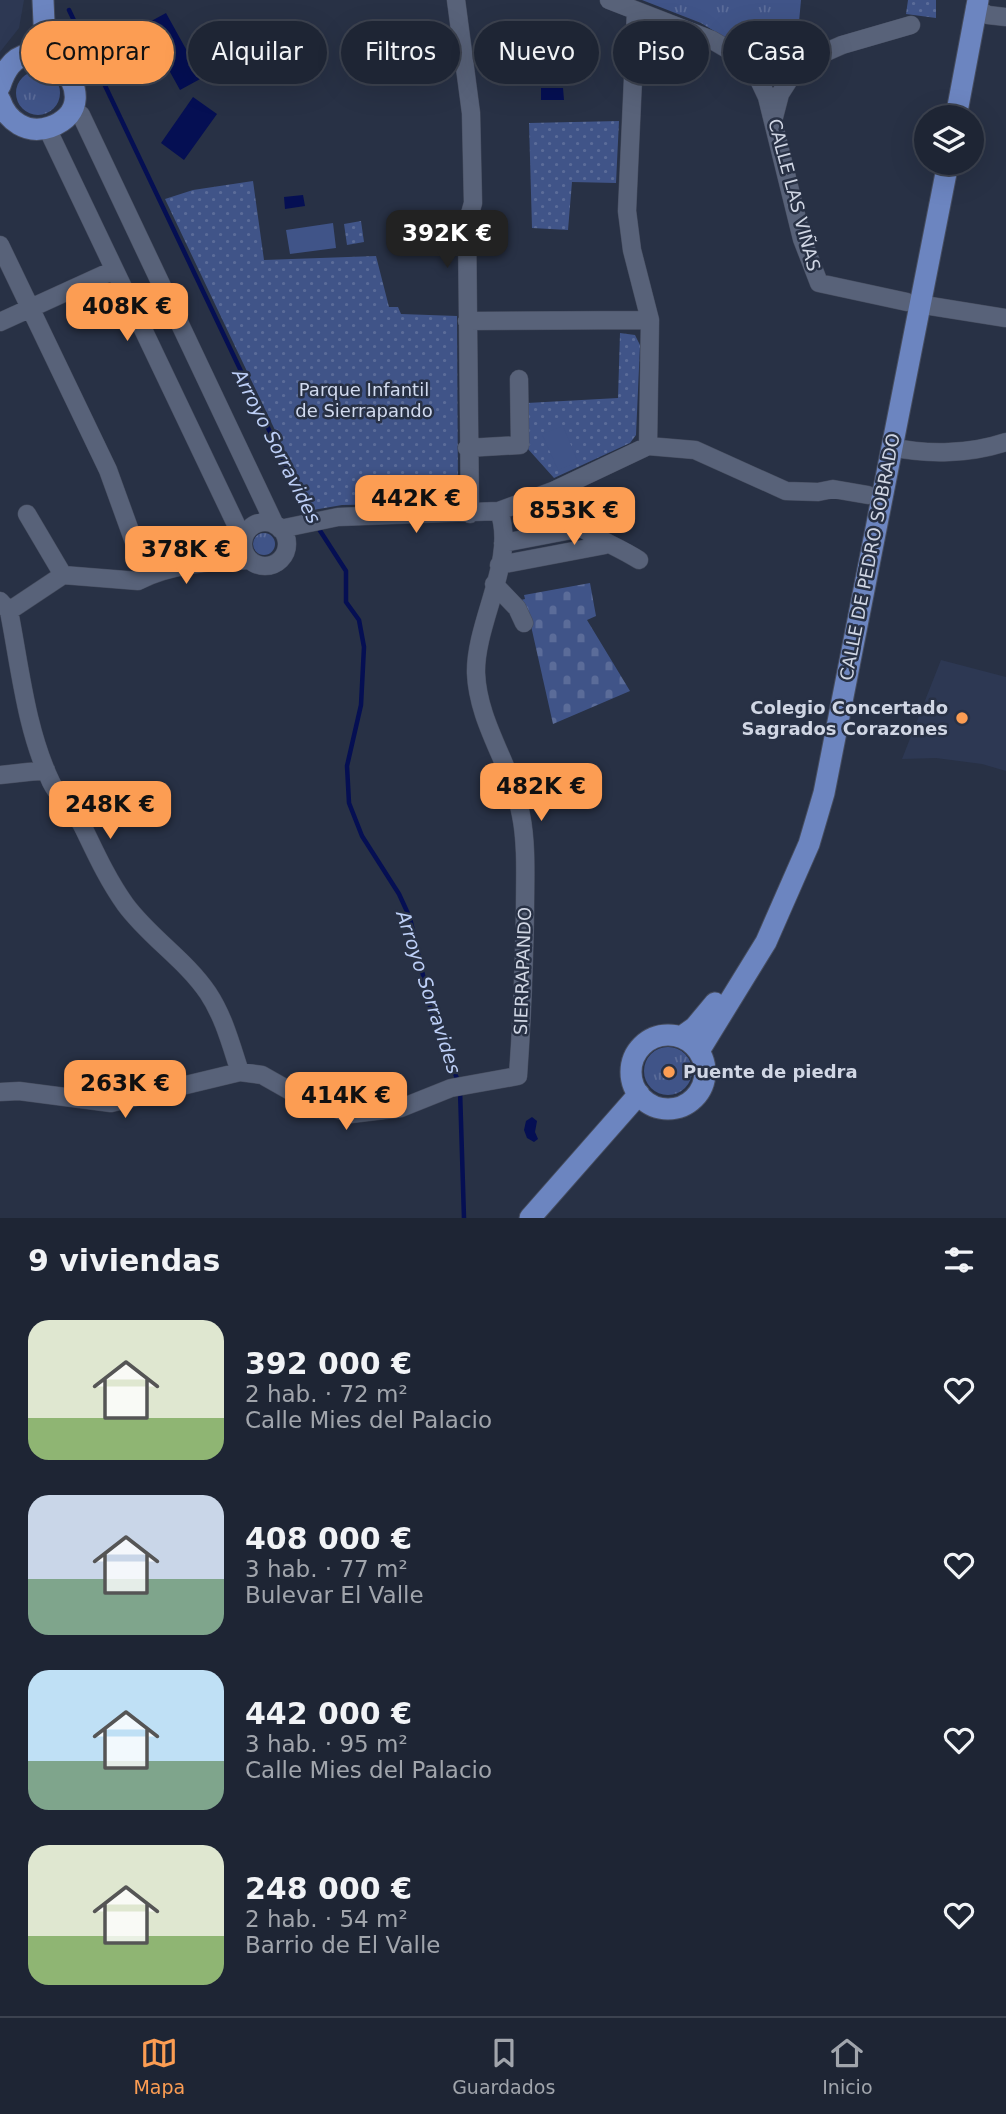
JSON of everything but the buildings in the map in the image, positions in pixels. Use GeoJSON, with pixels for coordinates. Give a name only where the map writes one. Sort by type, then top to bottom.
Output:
{"type":"FeatureCollection","features":[{"type":"Feature","properties":{"kind":"main road"},"geometry":{"type":"LineString","coordinates":[[43,0],[44,21]]}},
{"type":"Feature","properties":{"kind":"main road"},"geometry":{"type":"LineString","coordinates":[[946,105],[972,3]]}},
{"type":"Feature","properties":{"kind":"main road"},"geometry":{"type":"LineString","coordinates":[[958,105],[972,3]]}},
{"type":"Feature","properties":{"kind":"main road"},"geometry":{"type":"LineString","coordinates":[[1,79],[21,58]]}},
{"type":"Feature","properties":{"kind":"main road"},"geometry":{"type":"LineString","coordinates":[[0,100],[9,118],[17,124],[37,130],[47,128],[65,118],[71,109],[73,84]]}},
{"type":"Feature","properties":{"kind":"main road","name":"CALLE DE PEDRO SOBRADO"},"geometry":{"type":"LineString","coordinates":[[699,1051],[766,942],[809,844],[824,793],[891,447],[932,175]]}},
{"type":"Feature","properties":{"kind":"main road","name":"CALLE DE PEDRO SOBRADO"},"geometry":{"type":"LineString","coordinates":[[681,1037],[695,1027],[717,1000],[755,936],[785,870],[813,786],[868,495],[945,175]]}},
{"type":"Feature","properties":{"kind":"main road"},"geometry":{"type":"LineString","coordinates":[[657,1037],[681,1037],[699,1051],[705,1074],[695,1097],[674,1108],[645,1099],[632,1072],[639,1050],[657,1037]]}},
{"type":"Feature","properties":{"kind":"main road"},"geometry":{"type":"LineString","coordinates":[[530,1218],[645,1099]]}},
{"type":"Feature","properties":{"kind":"main road"},"geometry":{"type":"LineString","coordinates":[[547,1218],[645,1099]]}},
{"type":"Feature","properties":{"kind":"street"},"geometry":{"type":"LineString","coordinates":[[456,0],[471,113],[473,203],[467,220],[467,448],[470,514]]}},
{"type":"Feature","properties":{"kind":"street"},"geometry":{"type":"LineString","coordinates":[[609,0],[723,46]]}},
{"type":"Feature","properties":{"kind":"street"},"geometry":{"type":"LineString","coordinates":[[972,3],[985,15],[1006,17]]}},
{"type":"Feature","properties":{"kind":"street"},"geometry":{"type":"LineString","coordinates":[[636,12],[627,211],[632,250],[650,320],[648,446]]}},
{"type":"Feature","properties":{"kind":"street"},"geometry":{"type":"LineString","coordinates":[[830,50],[911,25]]}},
{"type":"Feature","properties":{"kind":"street","name":"CALLE LAS VIÑAS"},"geometry":{"type":"LineString","coordinates":[[763,84],[802,239],[819,283],[912,303]]}},
{"type":"Feature","properties":{"kind":"street"},"geometry":{"type":"LineString","coordinates":[[773,120],[780,94],[786,84]]}},
{"type":"Feature","properties":{"kind":"street"},"geometry":{"type":"LineString","coordinates":[[47,128],[246,549],[261,566],[273,564],[282,557],[280,533],[94,141],[81,115],[71,109]]}},
{"type":"Feature","properties":{"kind":"street"},"geometry":{"type":"LineString","coordinates":[[0,245],[108,470],[146,575]]}},
{"type":"Feature","properties":{"kind":"street"},"geometry":{"type":"LineString","coordinates":[[0,322],[114,270]]}},
{"type":"Feature","properties":{"kind":"street"},"geometry":{"type":"LineString","coordinates":[[912,303],[1006,318]]}},
{"type":"Feature","properties":{"kind":"street"},"geometry":{"type":"LineString","coordinates":[[467,321],[650,320]]}},
{"type":"Feature","properties":{"kind":"street"},"geometry":{"type":"LineString","coordinates":[[467,448],[520,445],[519,379]]}},
{"type":"Feature","properties":{"kind":"street"},"geometry":{"type":"LineString","coordinates":[[891,447],[946,452],[974,450],[1006,442]]}},
{"type":"Feature","properties":{"kind":"street"},"geometry":{"type":"LineString","coordinates":[[246,549],[249,529],[259,523],[280,533],[328,518],[499,511],[553,491],[648,446],[695,450],[786,491],[833,489],[868,495]]}},
{"type":"Feature","properties":{"kind":"street"},"geometry":{"type":"LineString","coordinates":[[553,491],[566,516],[605,545],[639,560]]}},
{"type":"Feature","properties":{"kind":"street","name":"SIERRAPANDO"},"geometry":{"type":"LineString","coordinates":[[240,1072],[262,1075],[299,1096],[351,1114],[401,1108],[460,1087],[518,1076],[523,1007],[525,876],[522,816],[514,785],[480,702],[476,672],[479,644],[503,543],[505,528],[499,511]]}},
{"type":"Feature","properties":{"kind":"street"},"geometry":{"type":"LineString","coordinates":[[27,514],[63,575]]}},
{"type":"Feature","properties":{"kind":"street"},"geometry":{"type":"LineString","coordinates":[[503,543],[582,528]]}},
{"type":"Feature","properties":{"kind":"street"},"geometry":{"type":"LineString","coordinates":[[499,565],[605,545]]}},
{"type":"Feature","properties":{"kind":"street"},"geometry":{"type":"LineString","coordinates":[[0,1092],[19,1091],[111,1103],[240,1072],[222,1020],[208,993],[191,972],[145,931],[98,863],[75,813],[55,790],[46,770],[4,606],[63,575],[138,581],[146,575],[180,567],[220,562],[246,549]]}},
{"type":"Feature","properties":{"kind":"street"},"geometry":{"type":"LineString","coordinates":[[494,584],[517,608],[524,623]]}},
{"type":"Feature","properties":{"kind":"street"},"geometry":{"type":"LineString","coordinates":[[0,775],[46,770]]}},
{"type":"Feature","properties":{"kind":"shaded area"},"geometry":{"type":"Polygon","coordinates":[[[0,0],[24,0],[19,28],[0,52],[0,0]]]}},
{"type":"Feature","properties":{"kind":"shaded area"},"geometry":{"type":"Polygon","coordinates":[[[166,13],[170,21],[151,21],[166,13]]]}},
{"type":"Feature","properties":{"kind":"shaded area"},"geometry":{"type":"Polygon","coordinates":[[[174,27],[188,53],[188,84],[191,84],[180,90],[174,79],[174,27]]]}},
{"type":"Feature","properties":{"kind":"shaded area"},"geometry":{"type":"Polygon","coordinates":[[[541,88],[563,88],[564,100],[541,100],[541,88]]]}},
{"type":"Feature","properties":{"kind":"shaded area"},"geometry":{"type":"Polygon","coordinates":[[[193,97],[217,114],[184,160],[161,143],[193,97]]]}},
{"type":"Feature","properties":{"kind":"shaded area"},"geometry":{"type":"Polygon","coordinates":[[[303,195],[305,206],[285,209],[284,197],[303,195]]]}},
{"type":"Feature","properties":{"kind":"shaded area","name":"Colegio Concertado Sagrados Corazones"},"geometry":{"type":"Polygon","coordinates":[[[941,660],[1006,677],[1006,771],[982,764],[936,758],[902,759],[941,660]]]}},
{"type":"Feature","properties":{"kind":"shaded area"},"geometry":{"type":"Polygon","coordinates":[[[532,1117],[537,1121],[535,1132],[538,1139],[534,1142],[527,1138],[524,1130],[526,1121],[532,1117]]]}},
{"type":"Feature","properties":{"kind":"green space"},"geometry":{"type":"Polygon","coordinates":[[[642,0],[801,0],[799,21],[723,21],[723,36],[709,28],[709,21],[696,21],[642,0]]]}},
{"type":"Feature","properties":{"kind":"green space"},"geometry":{"type":"Polygon","coordinates":[[[908,0],[936,0],[936,18],[906,14],[908,0]]]}},
{"type":"Feature","properties":{"kind":"green space"},"geometry":{"type":"Polygon","coordinates":[[[21,81],[21,84],[58,85],[58,101],[46,113],[30,113],[18,101],[16,93],[21,81]]]}},
{"type":"Feature","properties":{"kind":"green space"},"geometry":{"type":"Polygon","coordinates":[[[619,121],[616,183],[572,182],[568,230],[532,228],[529,123],[619,121]]]}},
{"type":"Feature","properties":{"kind":"green space","name":"Parque Infantil de Sierrapando"},"geometry":{"type":"Polygon","coordinates":[[[253,181],[264,260],[376,256],[389,307],[398,307],[401,314],[457,316],[458,498],[453,503],[342,505],[313,510],[165,199],[193,190],[253,181]]]}},
{"type":"Feature","properties":{"kind":"green space"},"geometry":{"type":"Polygon","coordinates":[[[361,221],[364,242],[347,245],[344,224],[361,221]]]}},
{"type":"Feature","properties":{"kind":"green space"},"geometry":{"type":"Polygon","coordinates":[[[333,223],[336,248],[290,254],[286,230],[333,223]]]}},
{"type":"Feature","properties":{"kind":"green space"},"geometry":{"type":"Polygon","coordinates":[[[620,333],[635,335],[640,345],[636,435],[630,443],[554,478],[528,449],[527,403],[618,398],[620,333]]]}},
{"type":"Feature","properties":{"kind":"green space"},"geometry":{"type":"Polygon","coordinates":[[[563,426],[578,462],[558,470],[542,434],[563,426]]]}},
{"type":"Feature","properties":{"kind":"green space"},"geometry":{"type":"Polygon","coordinates":[[[260,533],[268,533],[275,540],[275,548],[268,555],[260,555],[253,548],[253,540],[260,533]]]}},
{"type":"Feature","properties":{"kind":"green space"},"geometry":{"type":"Polygon","coordinates":[[[590,583],[596,616],[587,620],[630,691],[553,724],[527,608],[521,600],[525,599],[524,595],[590,583]]]}},
{"type":"Feature","properties":{"kind":"green space"},"geometry":{"type":"Polygon","coordinates":[[[668,1047],[685,1054],[692,1071],[685,1088],[668,1095],[651,1088],[644,1071],[651,1054],[668,1047]]]}},
{"type":"Feature","properties":{"kind":"waterway","name":"Arroyo Sorravides"},"geometry":{"type":"LineString","coordinates":[[69,10],[310,516]]}},
{"type":"Feature","properties":{"kind":"waterway","name":"Arroyo Sorravides"},"geometry":{"type":"LineString","coordinates":[[317,526],[346,571],[346,602],[359,620],[364,647],[361,705],[347,766],[349,803],[362,836],[399,894],[410,918],[432,1015],[458,1081]]}},
{"type":"Feature","properties":{"kind":"waterway","name":"Arroyo Sorravides"},"geometry":{"type":"LineString","coordinates":[[460,1090],[464,1218]]}},
{"type":"Feature","properties":{"kind":"place","name":"Colegio Concertado Sagrados Corazones"},"geometry":{"type":"Point","coordinates":[962,718]}},
{"type":"Feature","properties":{"kind":"place","name":"Puente de piedra"},"geometry":{"type":"Point","coordinates":[669,1072]}}]}
